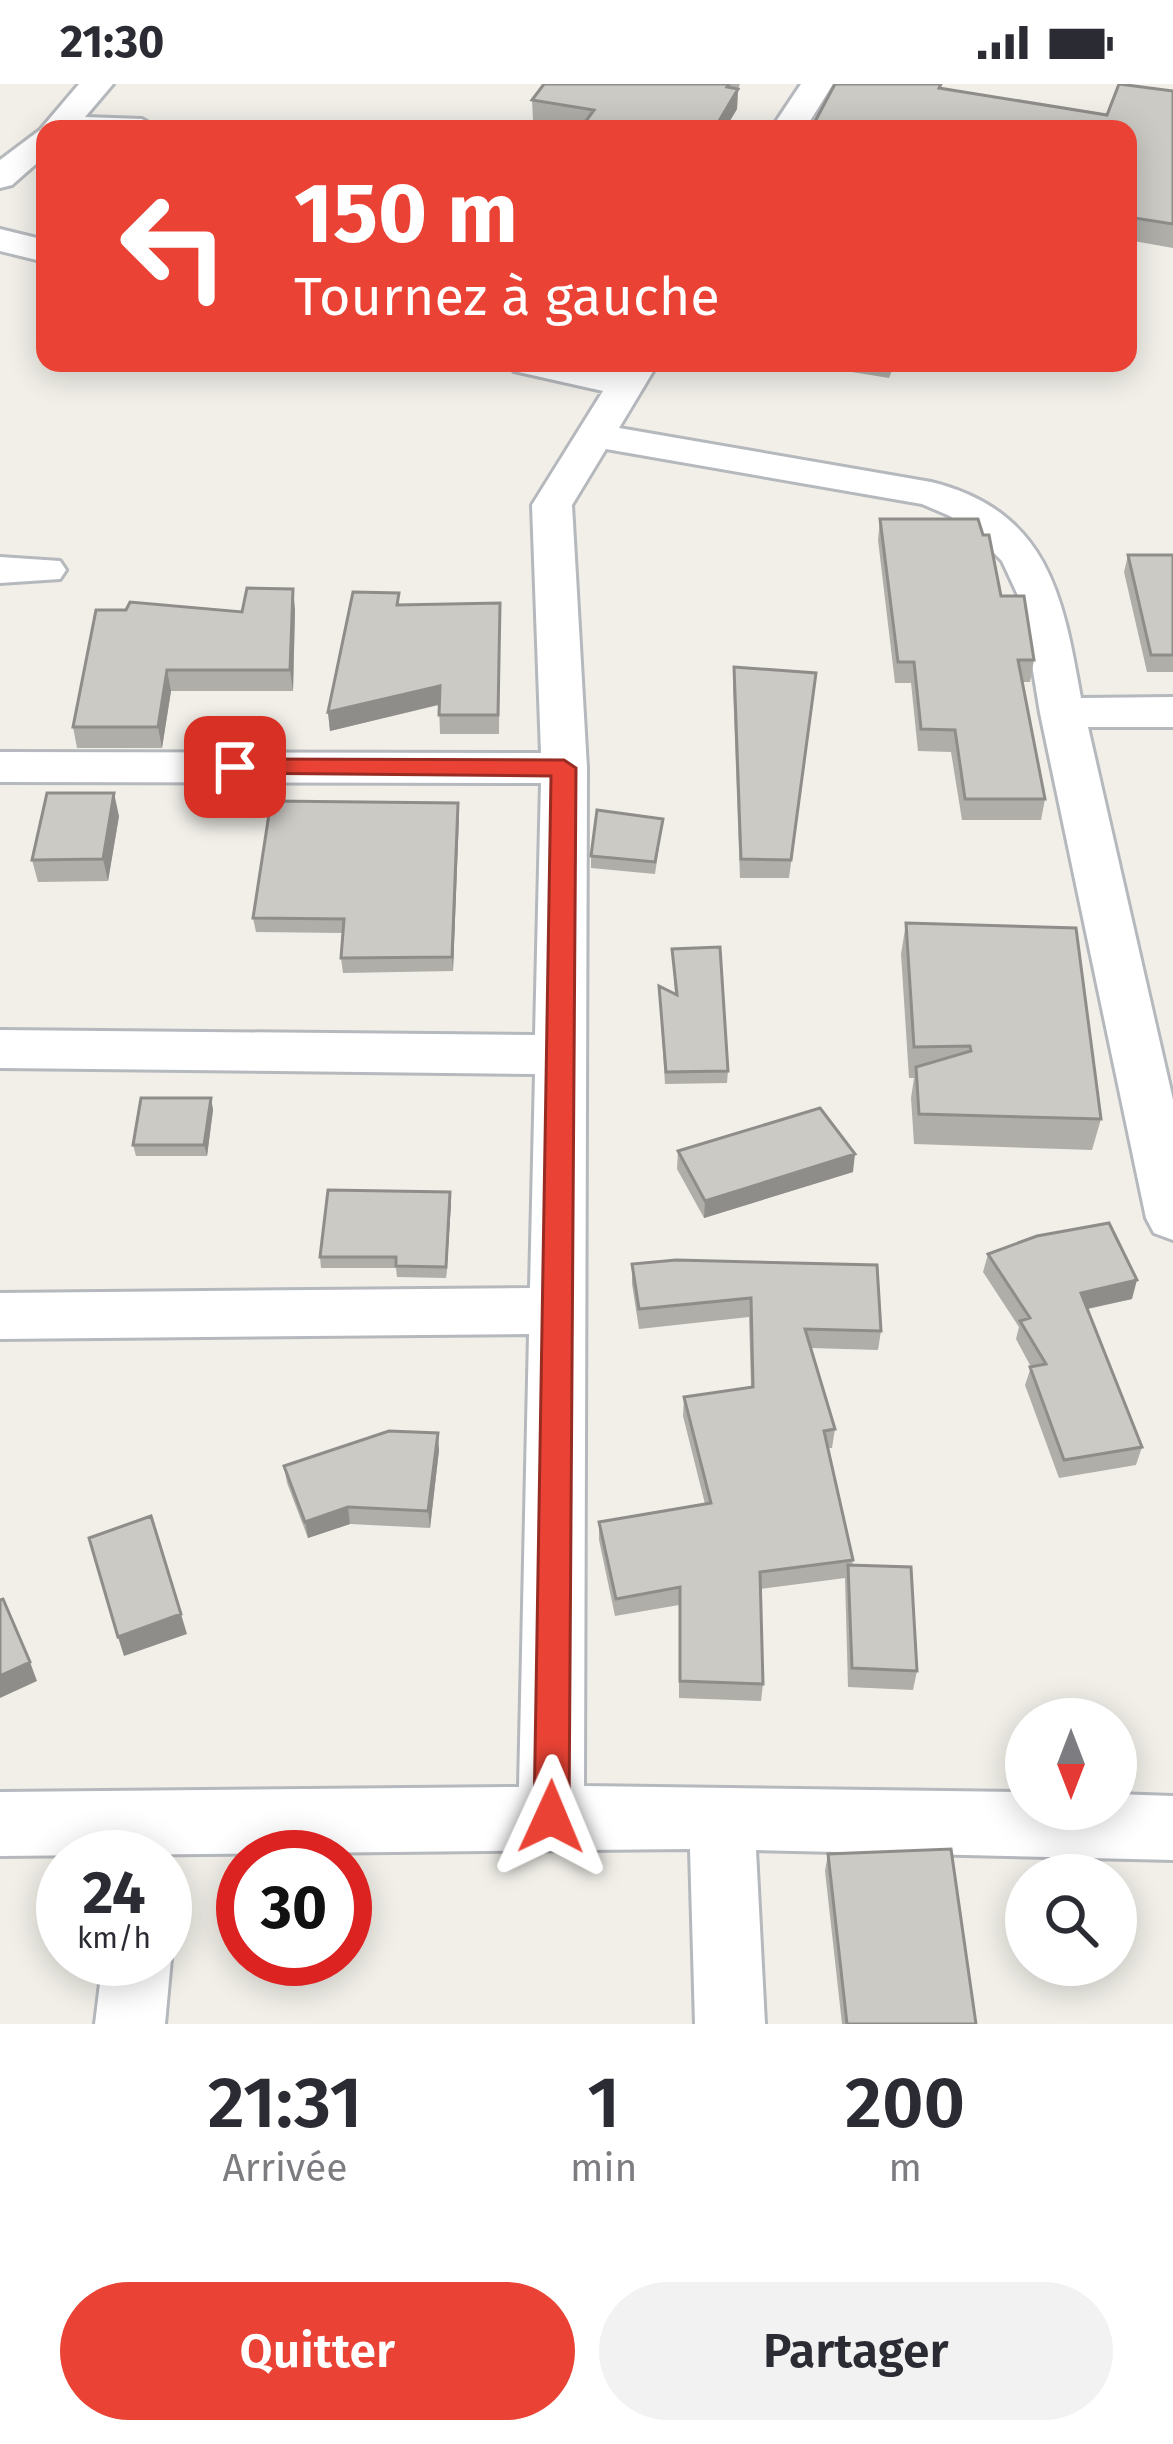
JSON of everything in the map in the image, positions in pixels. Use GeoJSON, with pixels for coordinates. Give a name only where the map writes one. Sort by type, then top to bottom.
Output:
{"type":"FeatureCollection","features":[{"type":"Feature","properties":{"kind":"street"},"geometry":{"type":"LineString","coordinates":[[64,120],[98,84]]}},
{"type":"Feature","properties":{"kind":"street"},"geometry":{"type":"LineString","coordinates":[[794,120],[817,84]]}},
{"type":"Feature","properties":{"kind":"street"},"geometry":{"type":"LineString","coordinates":[[0,178],[36,147]]}},
{"type":"Feature","properties":{"kind":"street"},"geometry":{"type":"LineString","coordinates":[[0,240],[36,249]]}},
{"type":"Feature","properties":{"kind":"street"},"geometry":{"type":"LineString","coordinates":[[551,1817],[564,768],[552,505],[633,374]]}},
{"type":"Feature","properties":{"kind":"street"},"geometry":{"type":"LineString","coordinates":[[597,436],[880,482],[964,507],[1020,556],[1043,604],[1062,713],[1173,1218]]}},
{"type":"Feature","properties":{"kind":"street"},"geometry":{"type":"LineString","coordinates":[[0,570],[45,570]]}},
{"type":"Feature","properties":{"kind":"street"},"geometry":{"type":"LineString","coordinates":[[1062,713],[1173,712]]}},
{"type":"Feature","properties":{"kind":"street"},"geometry":{"type":"LineString","coordinates":[[0,767],[564,768]]}},
{"type":"Feature","properties":{"kind":"street"},"geometry":{"type":"LineString","coordinates":[[0,1048],[560,1055]]}},
{"type":"Feature","properties":{"kind":"street"},"geometry":{"type":"LineString","coordinates":[[0,1316],[556,1311]]}},
{"type":"Feature","properties":{"kind":"street"},"geometry":{"type":"LineString","coordinates":[[192,1838],[551,1817],[1173,1828]]}},
{"type":"Feature","properties":{"kind":"street"},"geometry":{"type":"LineString","coordinates":[[722,1817],[730,2024]]}},
{"type":"Feature","properties":{"kind":"street"},"geometry":{"type":"LineString","coordinates":[[0,1824],[57,1830]]}},
{"type":"Feature","properties":{"kind":"street"},"geometry":{"type":"LineString","coordinates":[[130,2024],[134,1986]]}},
{"type":"Feature","properties":{"kind":"building"},"geometry":{"type":"Polygon","coordinates":[[[544,84],[729,84],[727,87],[738,89],[720,120],[587,120],[594,110],[532,100],[544,84]]]}},
{"type":"Feature","properties":{"kind":"building"},"geometry":{"type":"Polygon","coordinates":[[[835,84],[941,84],[939,88],[1107,115],[1119,84],[1173,91],[1173,224],[1137,218],[1137,120],[816,120],[835,84]]]}},
{"type":"Feature","properties":{"kind":"building"},"geometry":{"type":"Polygon","coordinates":[[[880,519],[978,519],[983,535],[989,535],[1001,596],[1024,596],[1034,660],[1018,660],[1045,799],[965,799],[955,730],[921,729],[914,662],[898,662],[880,519]]]}},
{"type":"Feature","properties":{"kind":"building"},"geometry":{"type":"Polygon","coordinates":[[[1128,555],[1173,555],[1173,655],[1151,655],[1128,555]]]}},
{"type":"Feature","properties":{"kind":"building"},"geometry":{"type":"Polygon","coordinates":[[[247,588],[293,589],[290,670],[167,670],[158,727],[73,727],[96,610],[126,610],[130,602],[242,612],[247,588]]]}},
{"type":"Feature","properties":{"kind":"building"},"geometry":{"type":"Polygon","coordinates":[[[353,592],[399,593],[397,605],[500,603],[498,715],[439,715],[440,686],[328,712],[353,592]]]}},
{"type":"Feature","properties":{"kind":"building"},"geometry":{"type":"Polygon","coordinates":[[[734,667],[816,673],[791,860],[741,859],[734,667]]]}},
{"type":"Feature","properties":{"kind":"building"},"geometry":{"type":"Polygon","coordinates":[[[47,793],[114,793],[103,859],[32,860],[47,793]]]}},
{"type":"Feature","properties":{"kind":"building"},"geometry":{"type":"Polygon","coordinates":[[[271,801],[458,803],[452,957],[341,958],[344,919],[253,918],[271,801]]]}},
{"type":"Feature","properties":{"kind":"building"},"geometry":{"type":"Polygon","coordinates":[[[597,810],[663,819],[655,862],[591,856],[597,810]]]}},
{"type":"Feature","properties":{"kind":"building"},"geometry":{"type":"Polygon","coordinates":[[[906,923],[1076,928],[1101,1119],[919,1114],[916,1067],[971,1051],[970,1046],[914,1047],[906,923]]]}},
{"type":"Feature","properties":{"kind":"building"},"geometry":{"type":"Polygon","coordinates":[[[720,947],[728,1071],[666,1072],[659,986],[677,995],[672,949],[720,947]]]}},
{"type":"Feature","properties":{"kind":"building"},"geometry":{"type":"Polygon","coordinates":[[[141,1098],[211,1098],[204,1145],[133,1145],[141,1098]]]}},
{"type":"Feature","properties":{"kind":"building"},"geometry":{"type":"Polygon","coordinates":[[[820,1108],[855,1154],[705,1201],[678,1151],[820,1108]]]}},
{"type":"Feature","properties":{"kind":"building"},"geometry":{"type":"Polygon","coordinates":[[[328,1190],[450,1192],[446,1267],[396,1266],[396,1257],[320,1257],[328,1190]]]}},
{"type":"Feature","properties":{"kind":"building"},"geometry":{"type":"Polygon","coordinates":[[[1109,1223],[1137,1280],[1081,1293],[1142,1447],[1064,1460],[1030,1367],[1046,1364],[1020,1321],[1030,1318],[988,1254],[1037,1236],[1109,1223]]]}},
{"type":"Feature","properties":{"kind":"building"},"geometry":{"type":"Polygon","coordinates":[[[676,1260],[877,1265],[881,1331],[805,1329],[835,1429],[824,1431],[853,1560],[760,1572],[763,1684],[680,1681],[680,1587],[616,1599],[599,1522],[711,1503],[684,1397],[753,1387],[751,1298],[639,1309],[632,1264],[676,1260]]]}},
{"type":"Feature","properties":{"kind":"building"},"geometry":{"type":"Polygon","coordinates":[[[389,1431],[438,1433],[428,1511],[348,1507],[305,1522],[284,1466],[389,1431]]]}},
{"type":"Feature","properties":{"kind":"building"},"geometry":{"type":"Polygon","coordinates":[[[151,1516],[181,1614],[118,1637],[89,1538],[151,1516]]]}},
{"type":"Feature","properties":{"kind":"building"},"geometry":{"type":"Polygon","coordinates":[[[848,1565],[911,1567],[917,1671],[852,1668],[848,1565]]]}},
{"type":"Feature","properties":{"kind":"building"},"geometry":{"type":"Polygon","coordinates":[[[0,1600],[30,1662],[0,1676],[0,1600]]]}},
{"type":"Feature","properties":{"kind":"building"},"geometry":{"type":"Polygon","coordinates":[[[951,1849],[976,2024],[847,2024],[828,1854],[951,1849]]]}},
{"type":"Feature","properties":{"kind":"route"},"geometry":{"type":"LineString","coordinates":[[235,767],[564,768],[551,1817]]}}]}
